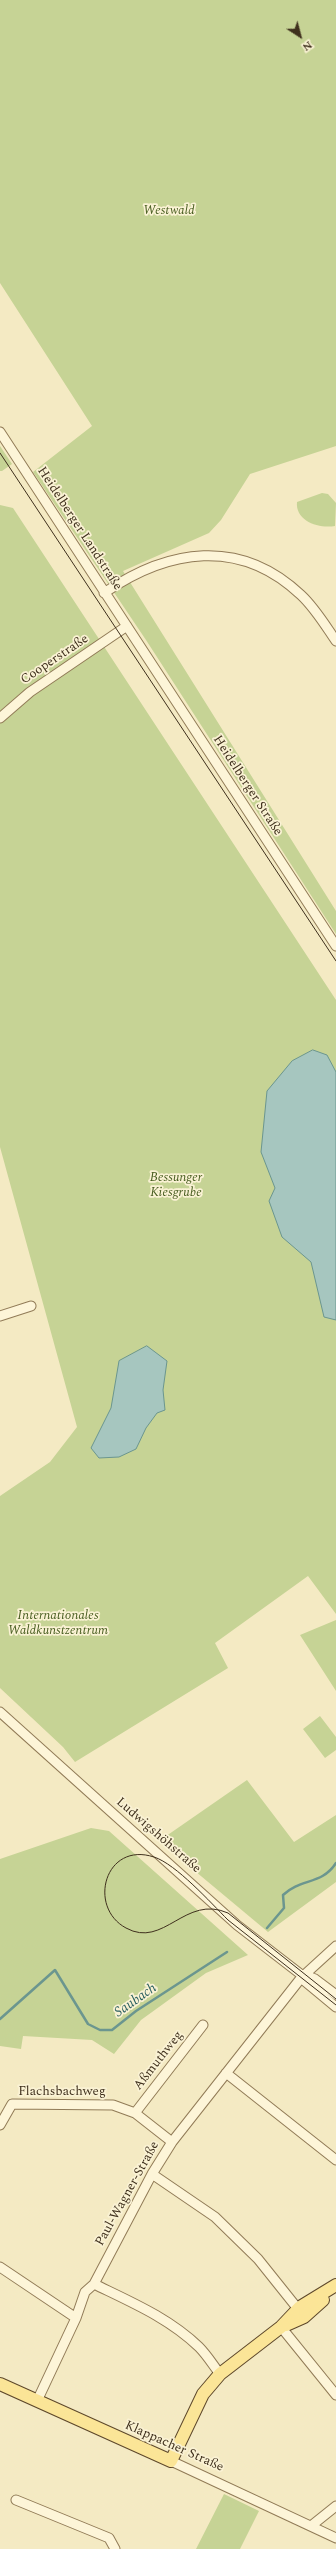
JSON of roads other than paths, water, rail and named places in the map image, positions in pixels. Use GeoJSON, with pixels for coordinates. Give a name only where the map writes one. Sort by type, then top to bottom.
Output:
{"type":"FeatureCollection","features":[{"type":"Feature","properties":{"kind":"main road"},"geometry":{"type":"LineString","coordinates":[[171,2461],[203,2394],[220,2374],[281,2327],[298,2309],[336,2286]]}},
{"type":"Feature","properties":{"kind":"main road"},"geometry":{"type":"LineString","coordinates":[[281,2327],[304,2317],[336,2286]]}},
{"type":"Feature","properties":{"kind":"main road","name":"Klappacher Straße"},"geometry":{"type":"LineString","coordinates":[[0,2384],[171,2461]]}},
{"type":"Feature","properties":{"kind":"street","name":"Heidelberger Landstraße"},"geometry":{"type":"LineString","coordinates":[[0,432],[136,640]]}},
{"type":"Feature","properties":{"kind":"street"},"geometry":{"type":"LineString","coordinates":[[104,593],[136,572],[164,561],[200,555],[219,555],[250,563],[289,584],[308,602],[336,641]]}},
{"type":"Feature","properties":{"kind":"street","name":"Cooperstraße"},"geometry":{"type":"LineString","coordinates":[[0,718],[30,692],[127,626]]}},
{"type":"Feature","properties":{"kind":"street","name":"Heidelberger Straße"},"geometry":{"type":"LineString","coordinates":[[136,640],[336,946]]}},
{"type":"Feature","properties":{"kind":"street"},"geometry":{"type":"LineString","coordinates":[[0,1316],[31,1306]]}},
{"type":"Feature","properties":{"kind":"street","name":"Ludwigshöhstraße"},"geometry":{"type":"LineString","coordinates":[[0,1712],[237,1925],[303,1976],[336,2008]]}},
{"type":"Feature","properties":{"kind":"street","name":"Paul-Wagner-Straße"},"geometry":{"type":"LineString","coordinates":[[37,2401],[76,2318],[85,2292],[94,2284],[152,2174],[172,2142],[303,1976],[336,1946]]}},
{"type":"Feature","properties":{"kind":"street","name":"Ludwigshöhstraße"},"geometry":{"type":"LineString","coordinates":[[303,1976],[315,1979],[336,1995]]}},
{"type":"Feature","properties":{"kind":"street","name":"Aßmuthweg"},"geometry":{"type":"LineString","coordinates":[[135,2113],[203,2025]]}},
{"type":"Feature","properties":{"kind":"street"},"geometry":{"type":"LineString","coordinates":[[226,2073],[336,2160]]}},
{"type":"Feature","properties":{"kind":"street","name":"Flachsbachweg"},"geometry":{"type":"LineString","coordinates":[[0,2125],[12,2104],[114,2105],[135,2113],[172,2142]]}},
{"type":"Feature","properties":{"kind":"street"},"geometry":{"type":"LineString","coordinates":[[152,2174],[215,2217],[258,2260],[298,2309]]}},
{"type":"Feature","properties":{"kind":"street"},"geometry":{"type":"LineString","coordinates":[[0,2267],[76,2318]]}},
{"type":"Feature","properties":{"kind":"street"},"geometry":{"type":"LineString","coordinates":[[94,2284],[149,2310],[183,2333],[200,2348],[220,2374]]}},
{"type":"Feature","properties":{"kind":"street"},"geometry":{"type":"LineString","coordinates":[[281,2327],[336,2395]]}},
{"type":"Feature","properties":{"kind":"street","name":"Klappacher Straße"},"geometry":{"type":"LineString","coordinates":[[171,2461],[336,2538]]}},
{"type":"Feature","properties":{"kind":"street"},"geometry":{"type":"LineString","coordinates":[[16,2500],[109,2538],[115,2549]]}},
{"type":"Feature","properties":{"kind":"street"},"geometry":{"type":"LineString","coordinates":[[311,2526],[336,2506]]}},
{"type":"Feature","properties":{"kind":"water"},"geometry":{"type":"Polygon","coordinates":[[[313,1050],[327,1055],[336,1072],[336,1320],[324,1317],[311,1262],[282,1237],[269,1201],[275,1188],[261,1152],[267,1091],[292,1061],[313,1050]]]}},
{"type":"Feature","properties":{"kind":"water"},"geometry":{"type":"Polygon","coordinates":[[[147,1346],[167,1361],[163,1390],[165,1410],[157,1413],[146,1428],[136,1449],[119,1457],[99,1458],[91,1448],[111,1408],[119,1361],[147,1346]]]}},
{"type":"Feature","properties":{"kind":"waterway","name":"Saubach"},"geometry":{"type":"LineString","coordinates":[[267,1928],[284,1908],[283,1895],[297,1886],[324,1875],[336,1863]]}},
{"type":"Feature","properties":{"kind":"waterway","name":"Saubach"},"geometry":{"type":"LineString","coordinates":[[0,2019],[55,1970],[88,2024],[100,2030],[112,2030],[136,2011],[227,1952]]}},
{"type":"Feature","properties":{"kind":"tram line"},"geometry":{"type":"LineString","coordinates":[[0,453],[336,961]]}},
{"type":"Feature","properties":{"kind":"tram line"},"geometry":{"type":"LineString","coordinates":[[336,1999],[228,1913],[213,1909],[199,1910],[152,1932],[140,1933],[126,1928],[114,1918],[107,1906],[105,1892],[107,1879],[113,1867],[123,1858],[137,1855],[154,1857],[163,1861],[203,1894],[212,1904],[221,1913],[228,1920],[336,2005]]}},
{"type":"Feature","properties":{"kind":"park label","name":"Westwald"},"geometry":{"type":"Point","coordinates":[169,211]}},
{"type":"Feature","properties":{"kind":"park label","name":"Bessunger Kiesgrube"},"geometry":{"type":"Point","coordinates":[176,1186]}},
{"type":"Feature","properties":{"kind":"park label","name":"Internationales Waldkunstzentrum"},"geometry":{"type":"Point","coordinates":[58,1624]}}]}
